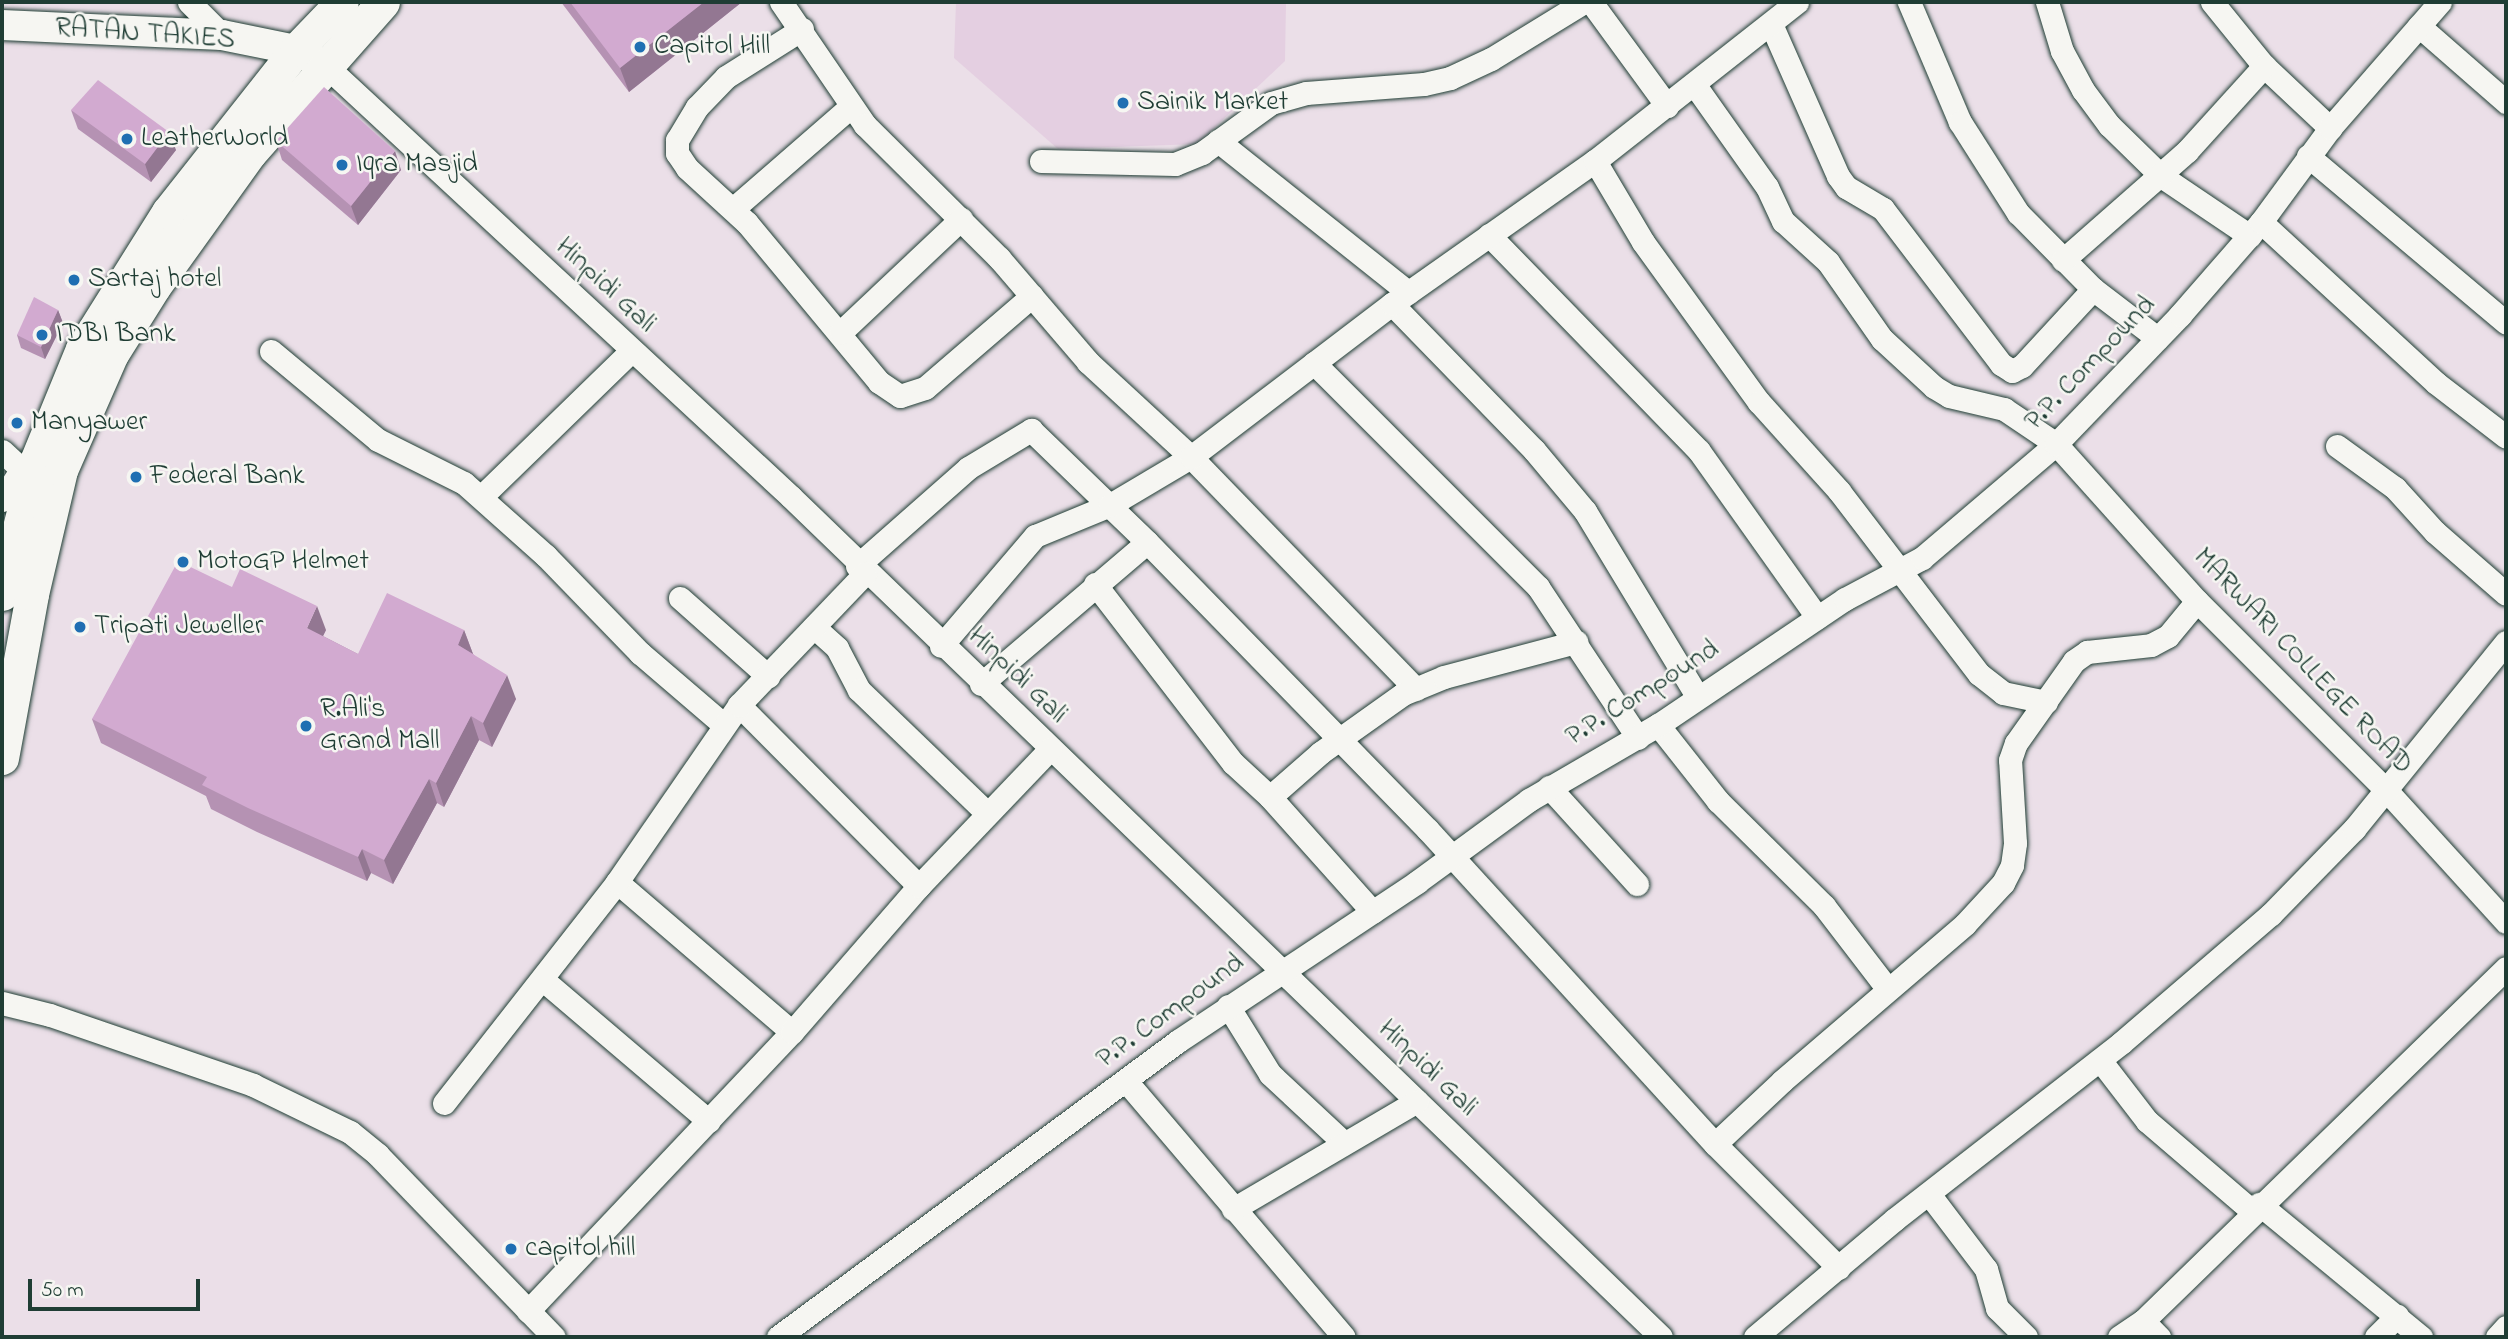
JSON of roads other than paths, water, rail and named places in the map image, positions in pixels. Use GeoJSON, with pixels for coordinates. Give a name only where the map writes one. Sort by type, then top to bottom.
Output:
{"type":"FeatureCollection","features":[{"type":"Feature","properties":{"kind":"main road"},"geometry":{"type":"LineString","coordinates":[[2,758],[44,532],[82,415],[112,354],[154,287],[250,153],[342,2]]}},
{"type":"Feature","properties":{"kind":"main road"},"geometry":{"type":"LineString","coordinates":[[2,594],[29,465],[82,349],[120,285],[168,212],[310,58],[383,2]]}},
{"type":"Feature","properties":{"kind":"street"},"geometry":{"type":"LineString","coordinates":[[188,2],[222,35]]}},
{"type":"Feature","properties":{"kind":"street"},"geometry":{"type":"LineString","coordinates":[[780,2],[802,29],[850,107],[961,219],[1107,381],[1191,457],[1416,689]]}},
{"type":"Feature","properties":{"kind":"street"},"geometry":{"type":"LineString","coordinates":[[1041,161],[1175,164],[1218,141],[1271,103],[1289,97],[1450,78],[1491,59],[1584,2]]}},
{"type":"Feature","properties":{"kind":"street"},"geometry":{"type":"LineString","coordinates":[[1591,2],[1667,106]]}},
{"type":"Feature","properties":{"kind":"street"},"geometry":{"type":"LineString","coordinates":[[941,646],[1035,536],[1110,505],[1191,457],[1400,298],[1595,161],[1797,2]]}},
{"type":"Feature","properties":{"kind":"street"},"geometry":{"type":"LineString","coordinates":[[1909,2],[1968,137],[2018,213],[2093,289],[2157,338]]}},
{"type":"Feature","properties":{"kind":"street"},"geometry":{"type":"LineString","coordinates":[[2047,2],[2062,51],[2083,90],[2109,125],[2161,176],[2256,229],[2436,383],[2506,437]]}},
{"type":"Feature","properties":{"kind":"street"},"geometry":{"type":"LineString","coordinates":[[2212,2],[2263,66],[2330,128]]}},
{"type":"Feature","properties":{"kind":"street","name":"P.P. Compound"},"geometry":{"type":"LineString","coordinates":[[780,1336],[1282,968],[1373,912],[1549,787],[1638,738],[1817,617],[1901,572],[2056,444],[2157,338],[2256,229],[2330,128],[2440,2]]}},
{"type":"Feature","properties":{"kind":"street"},"geometry":{"type":"LineString","coordinates":[[1771,24],[1838,176],[1846,187],[1883,209],[2001,364],[2012,371],[2022,366],[2093,289]]}},
{"type":"Feature","properties":{"kind":"street","name":"RATAN TAKIES"},"geometry":{"type":"LineString","coordinates":[[2,25],[222,35],[310,58]]}},
{"type":"Feature","properties":{"kind":"street"},"geometry":{"type":"LineString","coordinates":[[2419,26],[2506,102]]}},
{"type":"Feature","properties":{"kind":"street"},"geometry":{"type":"LineString","coordinates":[[802,29],[726,77],[697,107],[677,140],[677,153],[687,168],[734,208],[889,391],[911,396],[1032,296]]}},
{"type":"Feature","properties":{"kind":"street","name":"Hinpidi Gali"},"geometry":{"type":"LineString","coordinates":[[310,58],[631,351],[1282,968],[1661,1337]]}},
{"type":"Feature","properties":{"kind":"street"},"geometry":{"type":"LineString","coordinates":[[2063,260],[2161,176],[2263,66]]}},
{"type":"Feature","properties":{"kind":"street","name":"MARWARI COLLEGE ROAD"},"geometry":{"type":"LineString","coordinates":[[1694,84],[1767,187],[1783,221],[1828,262],[1882,339],[1918,375],[1949,396],[2004,409],[2056,444],[2197,601],[2386,790],[2506,922]]}},
{"type":"Feature","properties":{"kind":"street"},"geometry":{"type":"LineString","coordinates":[[734,208],[850,107]]}},
{"type":"Feature","properties":{"kind":"street"},"geometry":{"type":"LineString","coordinates":[[1218,141],[1400,298],[1534,450],[1585,511],[1697,696]]}},
{"type":"Feature","properties":{"kind":"street"},"geometry":{"type":"LineString","coordinates":[[2308,156],[2506,323]]}},
{"type":"Feature","properties":{"kind":"street"},"geometry":{"type":"LineString","coordinates":[[1595,161],[1695,317],[1759,402],[1839,491],[1992,687],[2046,702]]}},
{"type":"Feature","properties":{"kind":"street"},"geometry":{"type":"LineString","coordinates":[[841,332],[961,219]]}},
{"type":"Feature","properties":{"kind":"street"},"geometry":{"type":"LineString","coordinates":[[1489,235],[1699,452],[1817,617]]}},
{"type":"Feature","properties":{"kind":"street"},"geometry":{"type":"LineString","coordinates":[[271,351],[378,440],[450,474],[481,498],[546,556],[640,653],[724,725]]}},
{"type":"Feature","properties":{"kind":"street"},"geometry":{"type":"LineString","coordinates":[[481,498],[631,351]]}},
{"type":"Feature","properties":{"kind":"street"},"geometry":{"type":"LineString","coordinates":[[1314,363],[1512,559],[1576,642],[1638,738]]}},
{"type":"Feature","properties":{"kind":"street"},"geometry":{"type":"LineString","coordinates":[[444,1103],[617,882],[739,705],[814,627],[861,569],[968,468],[1031,430],[1080,482],[1110,505],[1147,542],[1453,856],[1715,1144],[1839,1268]]}},
{"type":"Feature","properties":{"kind":"street"},"geometry":{"type":"LineString","coordinates":[[2337,446],[2388,481],[2435,532],[2506,594]]}},
{"type":"Feature","properties":{"kind":"street"},"geometry":{"type":"LineString","coordinates":[[2,451],[29,465],[2,499]]}},
{"type":"Feature","properties":{"kind":"street"},"geometry":{"type":"LineString","coordinates":[[981,684],[1147,542]]}},
{"type":"Feature","properties":{"kind":"street"},"geometry":{"type":"LineString","coordinates":[[1095,584],[1233,763],[1270,797],[1373,912]]}},
{"type":"Feature","properties":{"kind":"street"},"geometry":{"type":"LineString","coordinates":[[680,598],[768,676]]}},
{"type":"Feature","properties":{"kind":"street"},"geometry":{"type":"LineString","coordinates":[[1715,1144],[1887,988],[1965,924],[2003,883],[2012,865],[2015,843],[2010,760],[2016,743],[2066,671],[2087,652],[2151,645],[2168,635],[2197,601]]}},
{"type":"Feature","properties":{"kind":"street"},"geometry":{"type":"LineString","coordinates":[[814,627],[836,648],[859,690],[987,813]]}},
{"type":"Feature","properties":{"kind":"street"},"geometry":{"type":"LineString","coordinates":[[1270,797],[1339,739],[1416,689],[1576,642]]}},
{"type":"Feature","properties":{"kind":"street"},"geometry":{"type":"LineString","coordinates":[[1755,1337],[1929,1194],[2100,1060],[2271,914],[2497,675],[2506,642]]}},
{"type":"Feature","properties":{"kind":"street"},"geometry":{"type":"LineString","coordinates":[[739,705],[919,886]]}},
{"type":"Feature","properties":{"kind":"street"},"geometry":{"type":"LineString","coordinates":[[1658,725],[1709,792],[1824,906],[1887,988]]}},
{"type":"Feature","properties":{"kind":"street"},"geometry":{"type":"LineString","coordinates":[[528,1311],[792,1032],[919,886],[1050,749]]}},
{"type":"Feature","properties":{"kind":"street"},"geometry":{"type":"LineString","coordinates":[[1549,787],[1637,884]]}},
{"type":"Feature","properties":{"kind":"street"},"geometry":{"type":"LineString","coordinates":[[617,882],[792,1032]]}},
{"type":"Feature","properties":{"kind":"street"},"geometry":{"type":"LineString","coordinates":[[2119,1337],[2151,1329],[2255,1208],[2506,968]]}},
{"type":"Feature","properties":{"kind":"street"},"geometry":{"type":"LineString","coordinates":[[542,979],[709,1121]]}},
{"type":"Feature","properties":{"kind":"street"},"geometry":{"type":"LineString","coordinates":[[2,1003],[50,1015],[253,1084],[350,1132],[378,1155],[554,1337]]}},
{"type":"Feature","properties":{"kind":"street"},"geometry":{"type":"LineString","coordinates":[[1228,1006],[1270,1073],[1343,1142]]}},
{"type":"Feature","properties":{"kind":"street"},"geometry":{"type":"LineString","coordinates":[[2100,1060],[2147,1121],[2421,1337]]}},
{"type":"Feature","properties":{"kind":"street"},"geometry":{"type":"LineString","coordinates":[[1126,1081],[1344,1337]]}},
{"type":"Feature","properties":{"kind":"street"},"geometry":{"type":"LineString","coordinates":[[1233,1209],[1417,1101]]}},
{"type":"Feature","properties":{"kind":"street"},"geometry":{"type":"LineString","coordinates":[[1929,1194],[1986,1269],[1997,1308],[2026,1337]]}},
{"type":"Feature","properties":{"kind":"street"},"geometry":{"type":"LineString","coordinates":[[2376,1337],[2397,1316]]}},
{"type":"Feature","properties":{"kind":"street"},"geometry":{"type":"LineString","coordinates":[[2497,1337],[2506,1327]]}},
{"type":"Feature","properties":{"kind":"place","name":"Capitol Hill"},"geometry":{"type":"Point","coordinates":[640,47]}},
{"type":"Feature","properties":{"kind":"place","name":"Sainik Market"},"geometry":{"type":"Point","coordinates":[1123,103]}},
{"type":"Feature","properties":{"kind":"place","name":"LeatherWorld"},"geometry":{"type":"Point","coordinates":[127,139]}},
{"type":"Feature","properties":{"kind":"place","name":"Iqra Masjid"},"geometry":{"type":"Point","coordinates":[342,165]}},
{"type":"Feature","properties":{"kind":"place","name":"Sartaj hotel"},"geometry":{"type":"Point","coordinates":[74,280]}},
{"type":"Feature","properties":{"kind":"place","name":"IDBI Bank"},"geometry":{"type":"Point","coordinates":[42,335]}},
{"type":"Feature","properties":{"kind":"place","name":"Manyawer"},"geometry":{"type":"Point","coordinates":[17,423]}},
{"type":"Feature","properties":{"kind":"place","name":"Federal Bank"},"geometry":{"type":"Point","coordinates":[136,477]}},
{"type":"Feature","properties":{"kind":"place","name":"MotoGP Helmet"},"geometry":{"type":"Point","coordinates":[183,562]}},
{"type":"Feature","properties":{"kind":"place","name":"Tripati Jeweller"},"geometry":{"type":"Point","coordinates":[80,627]}},
{"type":"Feature","properties":{"kind":"place","name":"R.Ali's Grand Mall"},"geometry":{"type":"Point","coordinates":[306,726]}},
{"type":"Feature","properties":{"kind":"place","name":"capitol hill"},"geometry":{"type":"Point","coordinates":[511,1249]}}]}
